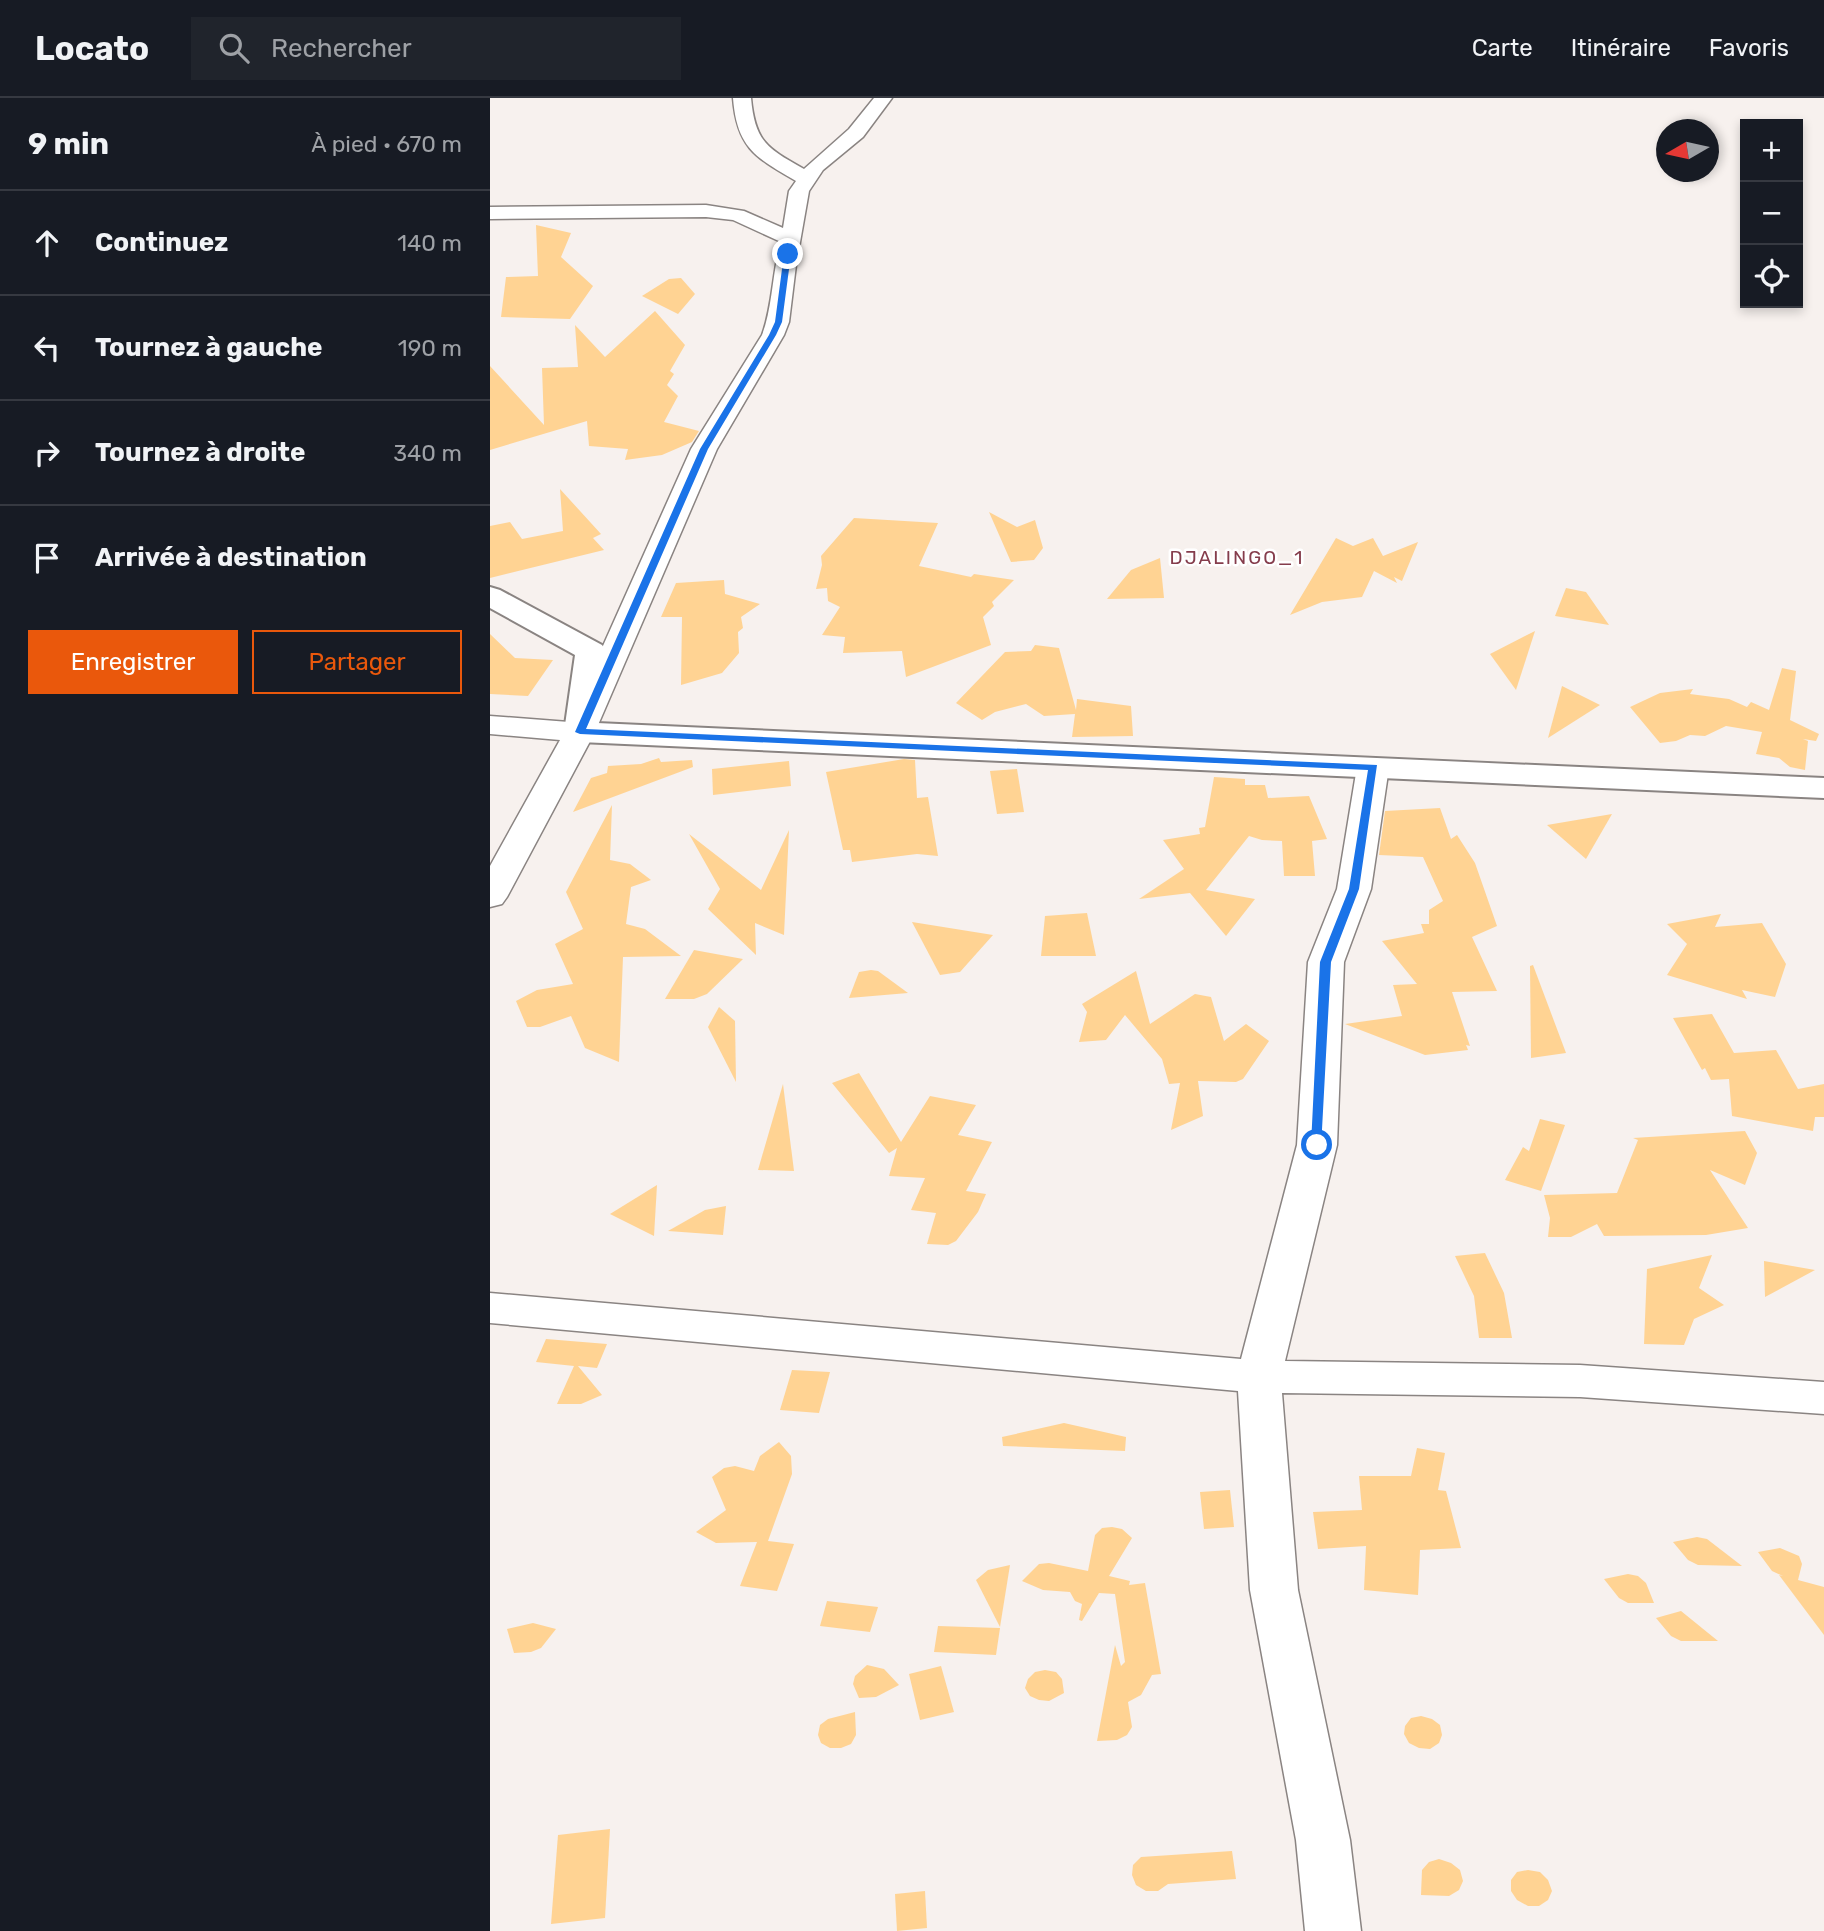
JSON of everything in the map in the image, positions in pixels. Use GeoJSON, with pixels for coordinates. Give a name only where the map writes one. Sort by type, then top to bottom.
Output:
{"type":"FeatureCollection","features":[{"type":"Feature","properties":{"kind":"street"},"geometry":{"type":"LineString","coordinates":[[742,98],[745,125],[756,145],[806,178]]}},
{"type":"Feature","properties":{"kind":"street"},"geometry":{"type":"LineString","coordinates":[[490,897],[580,732],[704,449],[776,328],[799,191],[816,166],[856,133],[883,98]]}},
{"type":"Feature","properties":{"kind":"street"},"geometry":{"type":"LineString","coordinates":[[490,213],[706,211],[737,215],[792,239]]}},
{"type":"Feature","properties":{"kind":"street"},"geometry":{"type":"LineString","coordinates":[[490,596],[591,651],[580,732]]}},
{"type":"Feature","properties":{"kind":"street"},"geometry":{"type":"LineString","coordinates":[[490,725],[580,732],[1824,788]]}},
{"type":"Feature","properties":{"kind":"street"},"geometry":{"type":"LineString","coordinates":[[1333,1931],[1323,1840],[1274,1590],[1259,1377],[1317,1145],[1325,962],[1354,889],[1373,767]]}},
{"type":"Feature","properties":{"kind":"street"},"geometry":{"type":"LineString","coordinates":[[490,1308],[1259,1377],[1580,1381],[1824,1398]]}},
{"type":"Feature","properties":{"kind":"building"},"geometry":{"type":"Polygon","coordinates":[[[536,225],[571,233],[561,257],[593,286],[570,319],[501,317],[506,277],[538,276],[536,225]]]}},
{"type":"Feature","properties":{"kind":"building"},"geometry":{"type":"Polygon","coordinates":[[[681,278],[695,294],[678,314],[642,296],[669,279],[681,278]]]}},
{"type":"Feature","properties":{"kind":"building"},"geometry":{"type":"Polygon","coordinates":[[[655,311],[685,345],[670,371],[674,374],[667,385],[678,396],[664,422],[699,431],[692,442],[662,455],[625,460],[628,449],[589,446],[587,421],[490,450],[490,366],[544,425],[542,368],[578,367],[575,325],[605,357],[655,311]]]}},
{"type":"Feature","properties":{"kind":"building"},"geometry":{"type":"Polygon","coordinates":[[[560,489],[601,534],[593,538],[604,550],[490,578],[490,526],[510,522],[522,539],[563,531],[560,489]]]}},
{"type":"Feature","properties":{"kind":"building"},"geometry":{"type":"Polygon","coordinates":[[[989,512],[1017,527],[1035,520],[1043,548],[1034,560],[1011,562],[989,512]]]}},
{"type":"Feature","properties":{"kind":"building"},"geometry":{"type":"Polygon","coordinates":[[[854,518],[938,523],[919,566],[971,577],[974,574],[1014,580],[992,602],[994,606],[983,617],[991,645],[906,677],[902,651],[843,653],[845,637],[822,635],[840,607],[828,601],[827,588],[816,589],[822,565],[821,556],[854,518]]]}},
{"type":"Feature","properties":{"kind":"building"},"geometry":{"type":"Polygon","coordinates":[[[1336,538],[1353,546],[1373,538],[1383,556],[1418,542],[1402,581],[1394,577],[1397,583],[1374,571],[1362,597],[1322,602],[1290,615],[1336,538]]]}},
{"type":"Feature","properties":{"kind":"building"},"geometry":{"type":"Polygon","coordinates":[[[1160,558],[1164,598],[1107,599],[1131,570],[1160,558]]]}},
{"type":"Feature","properties":{"kind":"building"},"geometry":{"type":"Polygon","coordinates":[[[724,580],[725,594],[760,604],[741,617],[743,628],[738,632],[739,653],[722,673],[681,685],[682,617],[661,617],[676,583],[724,580]]]}},
{"type":"Feature","properties":{"kind":"building"},"geometry":{"type":"Polygon","coordinates":[[[1566,588],[1586,592],[1609,625],[1555,616],[1566,588]]]}},
{"type":"Feature","properties":{"kind":"building"},"geometry":{"type":"Polygon","coordinates":[[[1535,631],[1516,690],[1490,654],[1535,631]]]}},
{"type":"Feature","properties":{"kind":"building"},"geometry":{"type":"Polygon","coordinates":[[[490,634],[515,658],[553,660],[528,696],[490,694],[490,634]]]}},
{"type":"Feature","properties":{"kind":"building"},"geometry":{"type":"Polygon","coordinates":[[[1035,645],[1059,648],[1076,710],[1077,699],[1131,706],[1133,736],[1072,737],[1075,714],[1044,716],[1026,704],[995,712],[982,720],[956,703],[1005,652],[1031,651],[1035,645]]]}},
{"type":"Feature","properties":{"kind":"building"},"geometry":{"type":"Polygon","coordinates":[[[1782,668],[1796,671],[1790,720],[1819,734],[1816,741],[1803,739],[1808,741],[1805,770],[1790,767],[1779,758],[1756,754],[1762,732],[1726,726],[1705,736],[1690,735],[1676,741],[1660,743],[1630,707],[1660,693],[1693,689],[1690,694],[1729,699],[1747,707],[1751,702],[1769,710],[1782,668]]]}},
{"type":"Feature","properties":{"kind":"building"},"geometry":{"type":"Polygon","coordinates":[[[1562,686],[1600,705],[1548,738],[1562,686]]]}},
{"type":"Feature","properties":{"kind":"building"},"geometry":{"type":"Polygon","coordinates":[[[659,758],[661,762],[692,760],[693,767],[573,812],[591,778],[607,773],[608,766],[641,764],[659,758]]]}},
{"type":"Feature","properties":{"kind":"building"},"geometry":{"type":"Polygon","coordinates":[[[904,759],[915,760],[917,798],[928,797],[938,856],[917,854],[852,862],[850,850],[843,850],[826,772],[904,759]]]}},
{"type":"Feature","properties":{"kind":"building"},"geometry":{"type":"Polygon","coordinates":[[[789,761],[791,786],[713,795],[712,769],[789,761]]]}},
{"type":"Feature","properties":{"kind":"building"},"geometry":{"type":"Polygon","coordinates":[[[1017,769],[1024,812],[997,814],[990,771],[1017,769]]]}},
{"type":"Feature","properties":{"kind":"building"},"geometry":{"type":"Polygon","coordinates":[[[1214,777],[1245,779],[1245,785],[1265,785],[1268,798],[1309,796],[1327,839],[1312,841],[1315,876],[1284,876],[1282,841],[1249,836],[1206,890],[1255,899],[1226,936],[1190,893],[1139,899],[1184,869],[1163,840],[1200,834],[1199,828],[1205,827],[1214,777]]]}},
{"type":"Feature","properties":{"kind":"building"},"geometry":{"type":"Polygon","coordinates":[[[612,805],[610,860],[630,864],[651,880],[631,887],[626,924],[645,929],[681,956],[623,957],[619,1062],[585,1048],[571,1016],[540,1027],[527,1027],[516,1001],[537,990],[573,984],[555,944],[583,929],[566,892],[612,805]]]}},
{"type":"Feature","properties":{"kind":"building"},"geometry":{"type":"Polygon","coordinates":[[[1440,808],[1451,839],[1457,835],[1475,863],[1497,926],[1472,937],[1497,991],[1452,992],[1470,1046],[1466,1045],[1468,1050],[1425,1055],[1345,1024],[1402,1016],[1393,985],[1417,984],[1382,941],[1424,933],[1421,924],[1429,924],[1429,910],[1443,901],[1423,857],[1379,855],[1385,811],[1440,808]]]}},
{"type":"Feature","properties":{"kind":"building"},"geometry":{"type":"Polygon","coordinates":[[[1612,814],[1586,859],[1547,825],[1612,814]]]}},
{"type":"Feature","properties":{"kind":"building"},"geometry":{"type":"Polygon","coordinates":[[[789,830],[784,935],[755,923],[756,955],[708,909],[720,889],[689,834],[761,890],[789,830]]]}},
{"type":"Feature","properties":{"kind":"building"},"geometry":{"type":"Polygon","coordinates":[[[1087,913],[1096,956],[1041,956],[1045,916],[1087,913]]]}},
{"type":"Feature","properties":{"kind":"building"},"geometry":{"type":"Polygon","coordinates":[[[1721,914],[1715,927],[1762,923],[1786,964],[1775,997],[1742,990],[1747,999],[1667,975],[1687,944],[1667,924],[1721,914]]]}},
{"type":"Feature","properties":{"kind":"building"},"geometry":{"type":"Polygon","coordinates":[[[912,922],[993,935],[960,972],[940,975],[912,922]]]}},
{"type":"Feature","properties":{"kind":"building"},"geometry":{"type":"Polygon","coordinates":[[[694,950],[743,959],[707,994],[694,999],[665,999],[694,950]]]}},
{"type":"Feature","properties":{"kind":"building"},"geometry":{"type":"Polygon","coordinates":[[[1533,965],[1566,1053],[1531,1058],[1530,966],[1533,965]]]}},
{"type":"Feature","properties":{"kind":"building"},"geometry":{"type":"Polygon","coordinates":[[[878,971],[908,993],[849,998],[859,972],[878,971]]]}},
{"type":"Feature","properties":{"kind":"building"},"geometry":{"type":"Polygon","coordinates":[[[1136,971],[1150,1024],[1195,994],[1211,997],[1224,1041],[1246,1024],[1269,1041],[1243,1079],[1236,1082],[1198,1081],[1203,1116],[1171,1130],[1180,1083],[1169,1084],[1162,1059],[1125,1015],[1106,1040],[1079,1042],[1087,1012],[1082,1004],[1136,971]]]}},
{"type":"Feature","properties":{"kind":"building"},"geometry":{"type":"Polygon","coordinates":[[[719,1007],[735,1021],[736,1082],[708,1027],[719,1007]]]}},
{"type":"Feature","properties":{"kind":"building"},"geometry":{"type":"Polygon","coordinates":[[[1712,1014],[1734,1053],[1776,1050],[1798,1089],[1824,1084],[1824,1117],[1815,1117],[1813,1131],[1732,1116],[1729,1079],[1711,1080],[1705,1068],[1702,1070],[1673,1018],[1712,1014]]]}},
{"type":"Feature","properties":{"kind":"building"},"geometry":{"type":"Polygon","coordinates":[[[859,1073],[901,1142],[930,1096],[976,1105],[958,1135],[992,1142],[966,1191],[986,1194],[978,1212],[956,1241],[948,1245],[927,1244],[936,1213],[911,1210],[925,1178],[889,1176],[897,1148],[889,1153],[832,1083],[859,1073]]]}},
{"type":"Feature","properties":{"kind":"building"},"geometry":{"type":"Polygon","coordinates":[[[783,1084],[794,1171],[758,1170],[783,1084]]]}},
{"type":"Feature","properties":{"kind":"building"},"geometry":{"type":"Polygon","coordinates":[[[1540,1119],[1565,1125],[1541,1191],[1505,1180],[1523,1147],[1529,1151],[1540,1119]]]}},
{"type":"Feature","properties":{"kind":"building"},"geometry":{"type":"Polygon","coordinates":[[[1745,1131],[1757,1153],[1745,1185],[1710,1170],[1748,1228],[1706,1235],[1604,1236],[1597,1224],[1571,1237],[1548,1237],[1550,1218],[1544,1195],[1617,1193],[1638,1140],[1633,1138],[1745,1131]]]}},
{"type":"Feature","properties":{"kind":"building"},"geometry":{"type":"Polygon","coordinates":[[[657,1185],[654,1236],[610,1214],[657,1185]]]}},
{"type":"Feature","properties":{"kind":"building"},"geometry":{"type":"Polygon","coordinates":[[[726,1206],[723,1235],[668,1231],[705,1210],[726,1206]]]}},
{"type":"Feature","properties":{"kind":"building"},"geometry":{"type":"Polygon","coordinates":[[[1485,1253],[1504,1293],[1512,1338],[1479,1338],[1474,1296],[1455,1256],[1485,1253]]]}},
{"type":"Feature","properties":{"kind":"building"},"geometry":{"type":"Polygon","coordinates":[[[1712,1255],[1699,1288],[1724,1305],[1694,1319],[1684,1345],[1644,1344],[1647,1269],[1712,1255]]]}},
{"type":"Feature","properties":{"kind":"building"},"geometry":{"type":"Polygon","coordinates":[[[1764,1261],[1815,1270],[1765,1297],[1764,1261]]]}},
{"type":"Feature","properties":{"kind":"building"},"geometry":{"type":"Polygon","coordinates":[[[546,1339],[607,1344],[597,1368],[578,1366],[602,1395],[581,1404],[557,1404],[574,1366],[536,1362],[546,1339]]]}},
{"type":"Feature","properties":{"kind":"building"},"geometry":{"type":"Polygon","coordinates":[[[792,1370],[830,1372],[819,1413],[780,1410],[792,1370]]]}},
{"type":"Feature","properties":{"kind":"building"},"geometry":{"type":"Polygon","coordinates":[[[1064,1423],[1126,1437],[1125,1451],[1003,1446],[1002,1437],[1064,1423]]]}},
{"type":"Feature","properties":{"kind":"building"},"geometry":{"type":"Polygon","coordinates":[[[779,1442],[791,1456],[792,1474],[768,1541],[794,1544],[777,1591],[740,1586],[757,1542],[716,1543],[696,1532],[726,1510],[712,1477],[724,1468],[735,1466],[754,1471],[760,1456],[779,1442]]]}},
{"type":"Feature","properties":{"kind":"building"},"geometry":{"type":"Polygon","coordinates":[[[1417,1448],[1445,1453],[1438,1490],[1446,1491],[1461,1548],[1420,1550],[1418,1595],[1364,1590],[1366,1546],[1318,1549],[1313,1512],[1362,1510],[1359,1476],[1411,1476],[1417,1448]]]}},
{"type":"Feature","properties":{"kind":"building"},"geometry":{"type":"Polygon","coordinates":[[[1230,1490],[1234,1527],[1204,1529],[1200,1492],[1230,1490]]]}},
{"type":"Feature","properties":{"kind":"building"},"geometry":{"type":"Polygon","coordinates":[[[1102,1528],[1122,1529],[1132,1538],[1109,1576],[1130,1581],[1129,1585],[1145,1583],[1161,1674],[1152,1675],[1141,1695],[1128,1702],[1132,1727],[1127,1735],[1117,1740],[1097,1741],[1115,1645],[1121,1666],[1125,1662],[1115,1594],[1099,1593],[1082,1621],[1079,1620],[1082,1604],[1075,1601],[1070,1592],[1043,1590],[1022,1581],[1039,1564],[1049,1563],[1088,1571],[1095,1535],[1102,1528]]]}},
{"type":"Feature","properties":{"kind":"building"},"geometry":{"type":"Polygon","coordinates":[[[1697,1537],[1707,1539],[1742,1566],[1698,1565],[1688,1560],[1673,1542],[1697,1537]]]}},
{"type":"Feature","properties":{"kind":"building"},"geometry":{"type":"Polygon","coordinates":[[[1780,1548],[1799,1556],[1802,1564],[1798,1580],[1824,1587],[1824,1635],[1779,1575],[1783,1576],[1772,1571],[1758,1552],[1780,1548]]]}},
{"type":"Feature","properties":{"kind":"building"},"geometry":{"type":"Polygon","coordinates":[[[1010,1565],[1000,1627],[976,1580],[988,1570],[1010,1565]]]}},
{"type":"Feature","properties":{"kind":"building"},"geometry":{"type":"Polygon","coordinates":[[[1628,1574],[1638,1576],[1646,1583],[1654,1603],[1628,1603],[1619,1598],[1604,1579],[1628,1574]]]}},
{"type":"Feature","properties":{"kind":"building"},"geometry":{"type":"Polygon","coordinates":[[[827,1601],[878,1607],[870,1632],[820,1626],[827,1601]]]}},
{"type":"Feature","properties":{"kind":"building"},"geometry":{"type":"Polygon","coordinates":[[[1681,1611],[1718,1641],[1681,1641],[1671,1636],[1656,1618],[1681,1611]]]}},
{"type":"Feature","properties":{"kind":"building"},"geometry":{"type":"Polygon","coordinates":[[[533,1623],[556,1629],[541,1648],[531,1652],[514,1653],[507,1629],[533,1623]]]}},
{"type":"Feature","properties":{"kind":"building"},"geometry":{"type":"Polygon","coordinates":[[[938,1626],[1000,1628],[996,1655],[934,1652],[938,1626]]]}},
{"type":"Feature","properties":{"kind":"building"},"geometry":{"type":"Polygon","coordinates":[[[867,1665],[884,1669],[899,1685],[876,1697],[859,1698],[853,1684],[855,1676],[867,1665]]]}},
{"type":"Feature","properties":{"kind":"building"},"geometry":{"type":"Polygon","coordinates":[[[941,1666],[954,1712],[920,1720],[909,1674],[941,1666]]]}},
{"type":"Feature","properties":{"kind":"building"},"geometry":{"type":"Polygon","coordinates":[[[1035,1672],[1056,1672],[1062,1679],[1064,1693],[1049,1701],[1030,1696],[1025,1688],[1028,1679],[1035,1672]]]}},
{"type":"Feature","properties":{"kind":"building"},"geometry":{"type":"Polygon","coordinates":[[[855,1712],[856,1735],[851,1744],[830,1748],[821,1743],[818,1735],[820,1725],[828,1719],[855,1712]]]}},
{"type":"Feature","properties":{"kind":"building"},"geometry":{"type":"Polygon","coordinates":[[[1421,1716],[1440,1725],[1442,1735],[1439,1743],[1430,1749],[1409,1743],[1404,1734],[1405,1726],[1411,1718],[1421,1716]]]}},
{"type":"Feature","properties":{"kind":"building"},"geometry":{"type":"Polygon","coordinates":[[[610,1829],[605,1918],[551,1924],[558,1835],[610,1829]]]}},
{"type":"Feature","properties":{"kind":"building"},"geometry":{"type":"Polygon","coordinates":[[[1232,1851],[1236,1879],[1168,1884],[1158,1891],[1146,1891],[1136,1885],[1132,1875],[1133,1865],[1141,1857],[1232,1851]]]}},
{"type":"Feature","properties":{"kind":"building"},"geometry":{"type":"Polygon","coordinates":[[[1439,1859],[1460,1870],[1463,1881],[1459,1890],[1449,1896],[1421,1895],[1422,1870],[1429,1862],[1439,1859]]]}},
{"type":"Feature","properties":{"kind":"building"},"geometry":{"type":"Polygon","coordinates":[[[1517,1872],[1540,1872],[1548,1880],[1552,1891],[1548,1900],[1539,1906],[1528,1906],[1517,1900],[1511,1891],[1511,1880],[1517,1872]]]}},
{"type":"Feature","properties":{"kind":"building"},"geometry":{"type":"Polygon","coordinates":[[[925,1891],[927,1928],[897,1931],[895,1894],[925,1891]]]}},
{"type":"Feature","properties":{"kind":"district","name":"DJALINGO_1"},"geometry":{"type":"Point","coordinates":[1237,557]}},
{"type":"Feature","properties":{"kind":"route"},"geometry":{"type":"LineString","coordinates":[[788,254],[778,322],[773,335],[704,449],[580,732],[1373,767],[1354,889],[1325,962],[1317,1145]]}}]}
